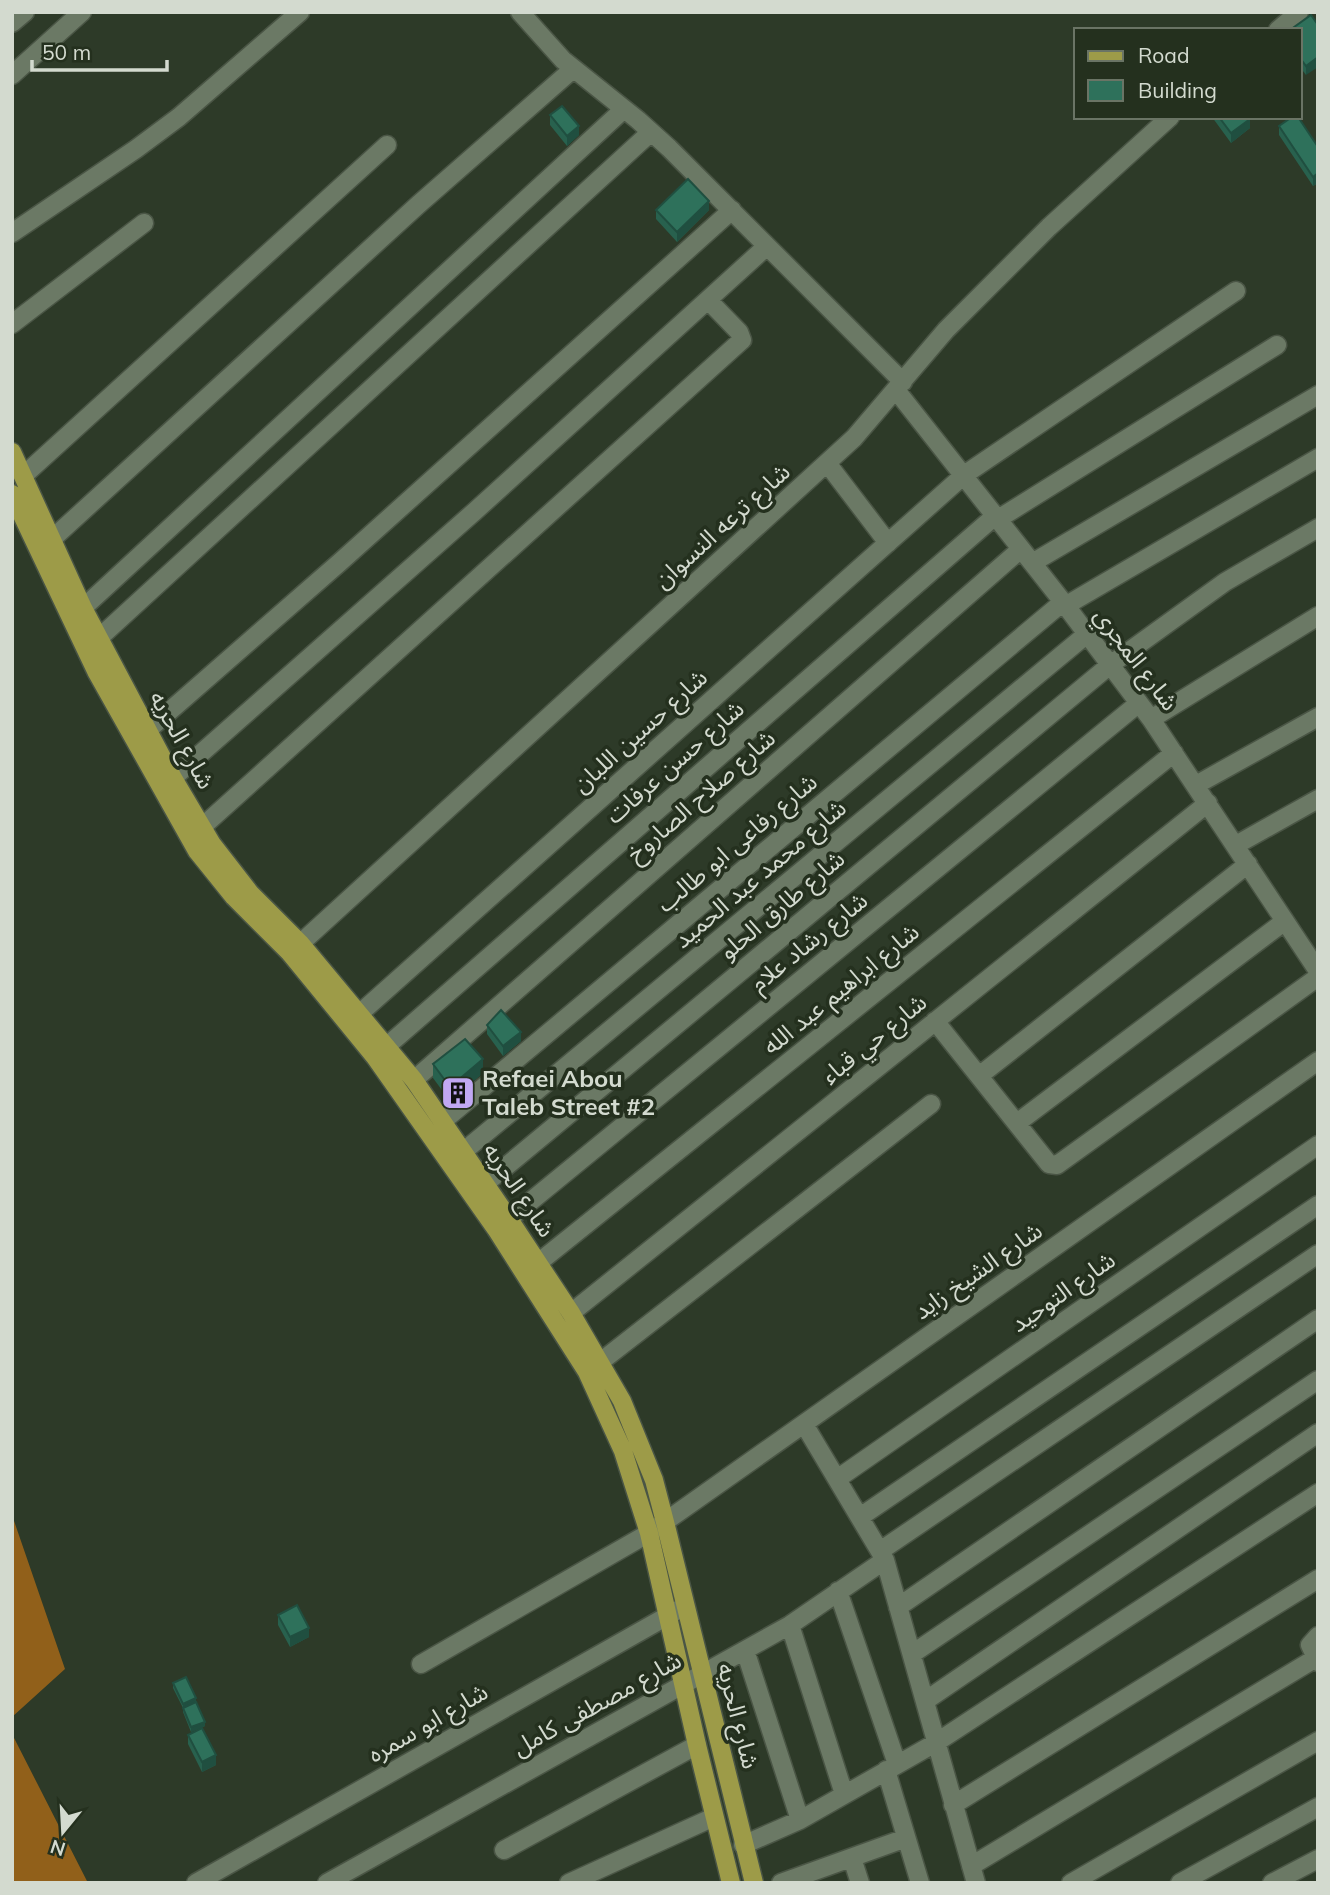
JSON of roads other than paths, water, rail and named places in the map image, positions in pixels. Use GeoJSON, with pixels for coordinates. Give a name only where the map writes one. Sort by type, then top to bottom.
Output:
{"type":"FeatureCollection","features":[{"type":"Feature","properties":{"kind":"main road","name":"شارع الحريه"},"geometry":{"type":"LineString","coordinates":[[12,452],[83,608],[202,827],[237,877],[355,1018],[488,1217],[594,1367],[622,1401],[639,1440],[666,1521],[754,1883]]}},
{"type":"Feature","properties":{"kind":"main road","name":"شارع الحريه"},"geometry":{"type":"LineString","coordinates":[[12,495],[96,671],[197,851],[234,897],[295,948]]}},
{"type":"Feature","properties":{"kind":"main road","name":"شارع الحريه"},"geometry":{"type":"LineString","coordinates":[[355,1018],[387,1046],[414,1080],[571,1312],[594,1367],[649,1533],[731,1883]]}},
{"type":"Feature","properties":{"kind":"street"},"geometry":{"type":"LineString","coordinates":[[12,23],[25,12]]}},
{"type":"Feature","properties":{"kind":"street"},"geometry":{"type":"LineString","coordinates":[[12,75],[82,12]]}},
{"type":"Feature","properties":{"kind":"street"},"geometry":{"type":"LineString","coordinates":[[12,233],[136,149],[178,117],[300,12]]}},
{"type":"Feature","properties":{"kind":"street","name":"شارع المجري"},"geometry":{"type":"LineString","coordinates":[[520,12],[573,69],[651,132],[768,246],[900,386],[964,475],[1139,702],[1316,968]]}},
{"type":"Feature","properties":{"kind":"street"},"geometry":{"type":"LineString","coordinates":[[1280,28],[1300,12]]}},
{"type":"Feature","properties":{"kind":"street"},"geometry":{"type":"LineString","coordinates":[[51,540],[409,213],[573,69]]}},
{"type":"Feature","properties":{"kind":"street"},"geometry":{"type":"LineString","coordinates":[[83,608],[624,109]]}},
{"type":"Feature","properties":{"kind":"street","name":"شارع ترعه النسوان"},"geometry":{"type":"LineString","coordinates":[[295,948],[854,439],[946,330],[1049,227],[1168,119]]}},
{"type":"Feature","properties":{"kind":"street"},"geometry":{"type":"LineString","coordinates":[[99,638],[651,132]]}},
{"type":"Feature","properties":{"kind":"street"},"geometry":{"type":"LineString","coordinates":[[23,476],[387,145]]}},
{"type":"Feature","properties":{"kind":"street"},"geometry":{"type":"LineString","coordinates":[[148,730],[339,564],[732,211]]}},
{"type":"Feature","properties":{"kind":"street"},"geometry":{"type":"LineString","coordinates":[[12,324],[144,223]]}},
{"type":"Feature","properties":{"kind":"street"},"geometry":{"type":"LineString","coordinates":[[173,778],[768,246]]}},
{"type":"Feature","properties":{"kind":"street","name":"شارع حسين اللبان"},"geometry":{"type":"LineString","coordinates":[[355,1018],[964,475],[1236,291]]}},
{"type":"Feature","properties":{"kind":"street"},"geometry":{"type":"LineString","coordinates":[[202,827],[742,340],[739,332],[708,300]]}},
{"type":"Feature","properties":{"kind":"street","name":"شارع حسن عرفات"},"geometry":{"type":"LineString","coordinates":[[387,1046],[997,517],[1277,345]]}},
{"type":"Feature","properties":{"kind":"street","name":"شارع صلاح الصاروخ"},"geometry":{"type":"LineString","coordinates":[[414,1080],[1027,556],[1318,395]]}},
{"type":"Feature","properties":{"kind":"street","name":"شارع رفاعى ابو طالب"},"geometry":{"type":"LineString","coordinates":[[443,1121],[1064,604],[1318,458]]}},
{"type":"Feature","properties":{"kind":"street"},"geometry":{"type":"LineString","coordinates":[[827,463],[888,543]]}},
{"type":"Feature","properties":{"kind":"street","name":"شارع طارق الحلو"},"geometry":{"type":"LineString","coordinates":[[486,1183],[1111,665],[1225,582],[1318,528]]}},
{"type":"Feature","properties":{"kind":"street"},"geometry":{"type":"LineString","coordinates":[[1151,719],[1318,616]]}},
{"type":"Feature","properties":{"kind":"street","name":"شارع محمد عبد الحميد"},"geometry":{"type":"LineString","coordinates":[[464,1151],[1087,634]]}},
{"type":"Feature","properties":{"kind":"street","name":"شارع رشاد علام"},"geometry":{"type":"LineString","coordinates":[[509,1219],[1139,702]]}},
{"type":"Feature","properties":{"kind":"street"},"geometry":{"type":"LineString","coordinates":[[1196,785],[1318,717]]}},
{"type":"Feature","properties":{"kind":"street","name":"شارع ابراهيم عبد الله"},"geometry":{"type":"LineString","coordinates":[[538,1263],[1174,753]]}},
{"type":"Feature","properties":{"kind":"street"},"geometry":{"type":"LineString","coordinates":[[1236,845],[1318,799]]}},
{"type":"Feature","properties":{"kind":"street","name":"شارع حي قباء"},"geometry":{"type":"LineString","coordinates":[[571,1312],[1208,803]]}},
{"type":"Feature","properties":{"kind":"street"},"geometry":{"type":"LineString","coordinates":[[979,1076],[1248,864]]}},
{"type":"Feature","properties":{"kind":"street"},"geometry":{"type":"LineString","coordinates":[[1017,1123],[1285,921]]}},
{"type":"Feature","properties":{"kind":"street"},"geometry":{"type":"LineString","coordinates":[[935,1021],[1049,1164],[1060,1163],[1316,968]]}},
{"type":"Feature","properties":{"kind":"street","name":"شارع الشيخ زايد"},"geometry":{"type":"LineString","coordinates":[[421,1664],[649,1533],[1318,1061]]}},
{"type":"Feature","properties":{"kind":"street"},"geometry":{"type":"LineString","coordinates":[[594,1367],[931,1104]]}},
{"type":"Feature","properties":{"kind":"street","name":"شارع التوحيد"},"geometry":{"type":"LineString","coordinates":[[837,1479],[1318,1145]]}},
{"type":"Feature","properties":{"kind":"street"},"geometry":{"type":"LineString","coordinates":[[860,1517],[1318,1205]]}},
{"type":"Feature","properties":{"kind":"street","name":"شارع مصطفى كامل"},"geometry":{"type":"LineString","coordinates":[[327,1883],[790,1625],[883,1556],[1318,1254]]}},
{"type":"Feature","properties":{"kind":"street"},"geometry":{"type":"LineString","coordinates":[[898,1607],[1318,1319]]}},
{"type":"Feature","properties":{"kind":"street"},"geometry":{"type":"LineString","coordinates":[[912,1654],[1318,1380]]}},
{"type":"Feature","properties":{"kind":"street"},"geometry":{"type":"LineString","coordinates":[[804,1424],[883,1556],[973,1874],[1317,1660],[1310,1645],[1318,1636]]}},
{"type":"Feature","properties":{"kind":"street"},"geometry":{"type":"LineString","coordinates":[[925,1701],[1318,1433]]}},
{"type":"Feature","properties":{"kind":"street"},"geometry":{"type":"LineString","coordinates":[[743,1845],[800,1820],[937,1742],[1318,1493]]}},
{"type":"Feature","properties":{"kind":"street"},"geometry":{"type":"LineString","coordinates":[[953,1805],[1318,1579]]}},
{"type":"Feature","properties":{"kind":"street"},"geometry":{"type":"LineString","coordinates":[[838,1591],[892,1767],[906,1838],[920,1883]]}},
{"type":"Feature","properties":{"kind":"street","name":"شارع ابو سمره"},"geometry":{"type":"LineString","coordinates":[[195,1883],[685,1606]]}},
{"type":"Feature","properties":{"kind":"street"},"geometry":{"type":"LineString","coordinates":[[790,1625],[844,1794]]}},
{"type":"Feature","properties":{"kind":"street"},"geometry":{"type":"LineString","coordinates":[[745,1650],[800,1820]]}},
{"type":"Feature","properties":{"kind":"street"},"geometry":{"type":"LineString","coordinates":[[1072,1883],[1318,1741]]}},
{"type":"Feature","properties":{"kind":"street"},"geometry":{"type":"LineString","coordinates":[[504,1850],[697,1745]]}},
{"type":"Feature","properties":{"kind":"street"},"geometry":{"type":"LineString","coordinates":[[1180,1883],[1318,1807]]}},
{"type":"Feature","properties":{"kind":"street"},"geometry":{"type":"LineString","coordinates":[[569,1883],[714,1817]]}},
{"type":"Feature","properties":{"kind":"street"},"geometry":{"type":"LineString","coordinates":[[781,1883],[805,1879],[906,1838]]}},
{"type":"Feature","properties":{"kind":"street"},"geometry":{"type":"LineString","coordinates":[[852,1858],[860,1883]]}},
{"type":"Feature","properties":{"kind":"street"},"geometry":{"type":"LineString","coordinates":[[1272,1883],[1318,1859]]}},
{"type":"Feature","properties":{"kind":"place","name":"Refaei Abou Taleb Street #2"},"geometry":{"type":"Point","coordinates":[458,1093]}}]}
